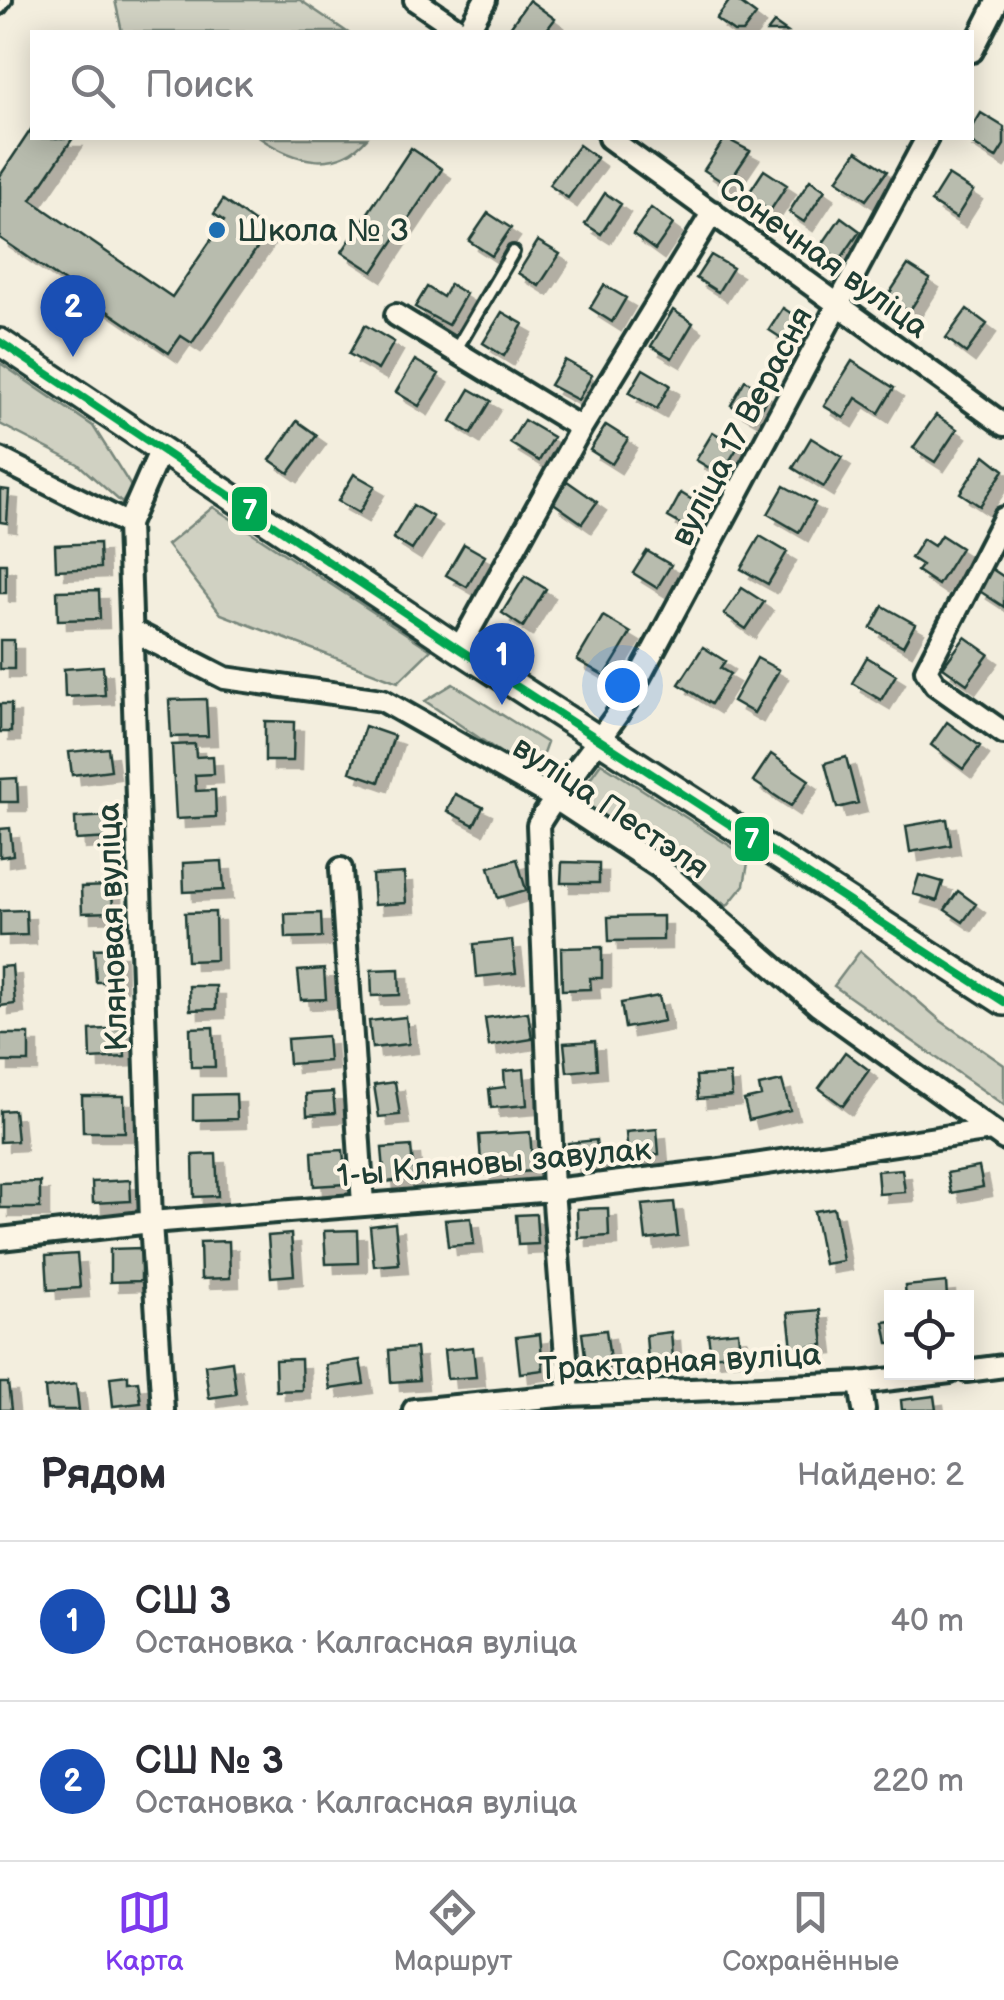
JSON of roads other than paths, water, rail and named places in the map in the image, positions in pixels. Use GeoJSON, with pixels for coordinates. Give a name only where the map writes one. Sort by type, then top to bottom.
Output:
{"type":"FeatureCollection","features":[{"type":"Feature","properties":{"kind":"street"},"geometry":{"type":"LineString","coordinates":[[415,0],[461,30]]}},
{"type":"Feature","properties":{"kind":"street"},"geometry":{"type":"LineString","coordinates":[[465,30],[484,0]]}},
{"type":"Feature","properties":{"kind":"street"},"geometry":{"type":"LineString","coordinates":[[974,47],[998,0]]}},
{"type":"Feature","properties":{"kind":"street","name":"Сонечная вуліца"},"geometry":{"type":"LineString","coordinates":[[611,140],[1004,425]]}},
{"type":"Feature","properties":{"kind":"street","name":"вуліца 17 Верасня"},"geometry":{"type":"LineString","coordinates":[[554,798],[628,700],[925,140]]}},
{"type":"Feature","properties":{"kind":"street"},"geometry":{"type":"LineString","coordinates":[[459,649],[581,428],[713,212]]}},
{"type":"Feature","properties":{"kind":"street"},"geometry":{"type":"LineString","coordinates":[[396,315],[581,428]]}},
{"type":"Feature","properties":{"kind":"street"},"geometry":{"type":"LineString","coordinates":[[0,342],[459,649],[1004,1002]]}},
{"type":"Feature","properties":{"kind":"street","name":"Кляновая вуліца"},"geometry":{"type":"LineString","coordinates":[[161,448],[128,524],[151,1222],[163,1410]]}},
{"type":"Feature","properties":{"kind":"street"},"geometry":{"type":"LineString","coordinates":[[0,458],[128,524]]}},
{"type":"Feature","properties":{"kind":"street"},"geometry":{"type":"LineString","coordinates":[[1004,518],[926,670],[935,684],[1004,733]]}},
{"type":"Feature","properties":{"kind":"street","name":"вуліца Пестэля"},"geometry":{"type":"LineString","coordinates":[[133,631],[225,678],[382,700],[554,798],[659,867],[819,1006],[997,1135]]}},
{"type":"Feature","properties":{"kind":"street"},"geometry":{"type":"LineString","coordinates":[[554,798],[538,825],[554,1190],[569,1395]]}},
{"type":"Feature","properties":{"kind":"street"},"geometry":{"type":"LineString","coordinates":[[342,869],[363,1204]]}},
{"type":"Feature","properties":{"kind":"street","name":"1-ы Кляновы завулак"},"geometry":{"type":"LineString","coordinates":[[0,1238],[554,1190],[997,1135]]}},
{"type":"Feature","properties":{"kind":"street"},"geometry":{"type":"LineString","coordinates":[[974,1369],[1004,1366]]}},
{"type":"Feature","properties":{"kind":"street","name":"Трактарная вуліца"},"geometry":{"type":"LineString","coordinates":[[414,1410],[569,1395],[885,1380]]}},
{"type":"Feature","properties":{"kind":"street"},"geometry":{"type":"LineString","coordinates":[[860,1383],[864,1410]]}},
{"type":"Feature","properties":{"kind":"lane"},"geometry":{"type":"LineString","coordinates":[[0,8],[6,0]]}},
{"type":"Feature","properties":{"kind":"lane"},"geometry":{"type":"LineString","coordinates":[[455,351],[513,252]]}},
{"type":"Feature","properties":{"kind":"place","name":"Школа № 3"},"geometry":{"type":"Point","coordinates":[217,230]}},
{"type":"Feature","properties":{"kind":"place","name":"СШ № 3"},"geometry":{"type":"Point","coordinates":[73,357]}},
{"type":"Feature","properties":{"kind":"place","name":"СШ 3"},"geometry":{"type":"Point","coordinates":[502,705]}}]}
